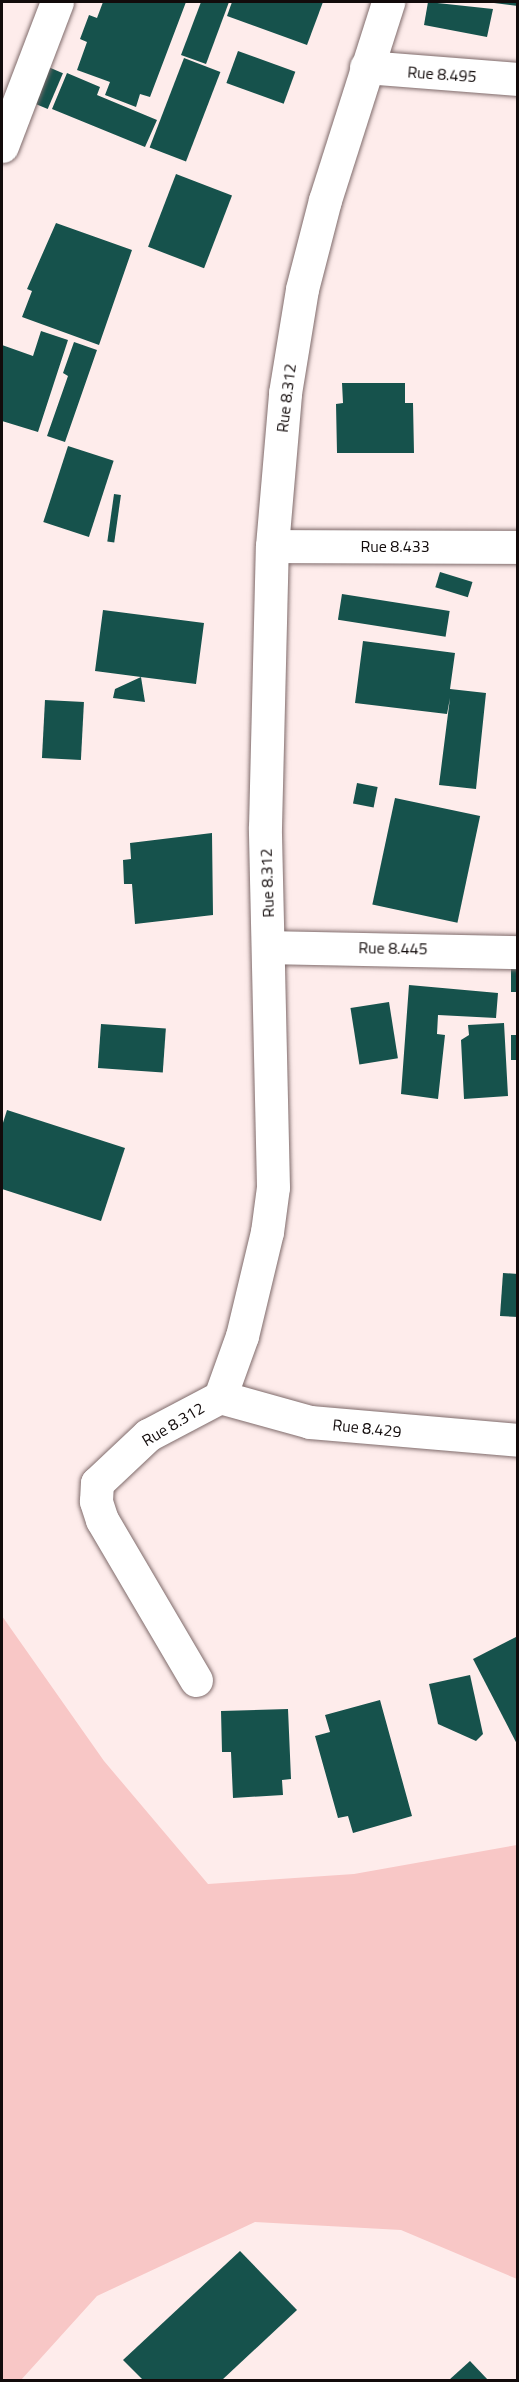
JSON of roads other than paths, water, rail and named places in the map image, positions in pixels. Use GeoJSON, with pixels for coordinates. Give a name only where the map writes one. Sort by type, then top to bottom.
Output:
{"type":"FeatureCollection","features":[{"type":"Feature","properties":{"kind":"street"},"geometry":{"type":"LineString","coordinates":[[2,146],[57,2]]}},
{"type":"Feature","properties":{"kind":"street","name":"Rue 8.312"},"geometry":{"type":"LineString","coordinates":[[196,1680],[102,1520],[96,1501],[97,1483],[148,1435],[220,1397],[256,1287],[273,1187],[266,827],[272,546],[285,393],[302,289],[366,68],[388,2]]}},
{"type":"Feature","properties":{"kind":"street","name":"Rue 8.495"},"geometry":{"type":"LineString","coordinates":[[366,68],[518,79]]}},
{"type":"Feature","properties":{"kind":"street","name":"Rue 8.433"},"geometry":{"type":"LineString","coordinates":[[272,546],[518,547]]}},
{"type":"Feature","properties":{"kind":"street","name":"Rue 8.445"},"geometry":{"type":"LineString","coordinates":[[269,947],[518,952]]}},
{"type":"Feature","properties":{"kind":"street","name":"Rue 8.429"},"geometry":{"type":"LineString","coordinates":[[220,1397],[310,1422],[518,1440]]}}]}
